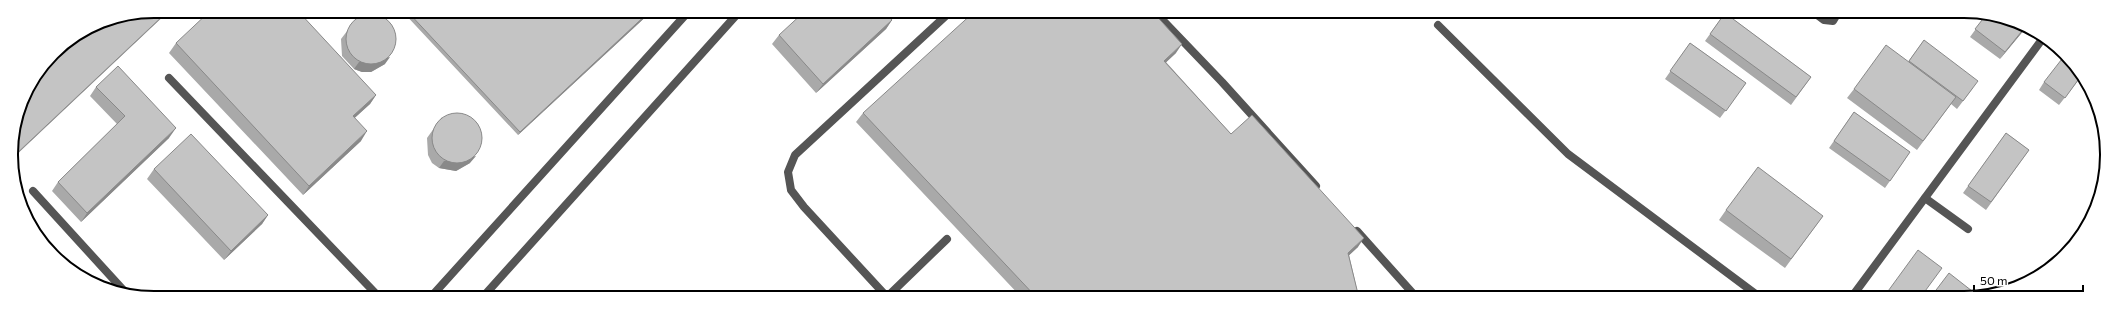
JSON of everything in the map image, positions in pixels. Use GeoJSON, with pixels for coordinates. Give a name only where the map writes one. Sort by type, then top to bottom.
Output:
{"type":"FeatureCollection","features":[{"type":"Feature","properties":{"kind":"street"},"geometry":{"type":"LineString","coordinates":[[436,291],[683,18]]}},
{"type":"Feature","properties":{"kind":"street"},"geometry":{"type":"LineString","coordinates":[[488,291],[734,18]]}},
{"type":"Feature","properties":{"kind":"street"},"geometry":{"type":"LineString","coordinates":[[882,291],[791,190],[788,172],[795,155],[942,18]]}},
{"type":"Feature","properties":{"kind":"street"},"geometry":{"type":"LineString","coordinates":[[1161,18],[1222,82],[1322,193]]}},
{"type":"Feature","properties":{"kind":"street"},"geometry":{"type":"LineString","coordinates":[[1821,18],[1824,20],[1833,21],[1835,18]]}},
{"type":"Feature","properties":{"kind":"street"},"geometry":{"type":"LineString","coordinates":[[1438,25],[1568,154],[1752,291]]}},
{"type":"Feature","properties":{"kind":"street"},"geometry":{"type":"LineString","coordinates":[[1856,291],[2040,42]]}},
{"type":"Feature","properties":{"kind":"street"},"geometry":{"type":"LineString","coordinates":[[169,78],[373,291]]}},
{"type":"Feature","properties":{"kind":"street"},"geometry":{"type":"LineString","coordinates":[[34,191],[120,286]]}},
{"type":"Feature","properties":{"kind":"street"},"geometry":{"type":"LineString","coordinates":[[1925,198],[1968,229]]}},
{"type":"Feature","properties":{"kind":"street"},"geometry":{"type":"LineString","coordinates":[[1349,222],[1411,291]]}},
{"type":"Feature","properties":{"kind":"street"},"geometry":{"type":"LineString","coordinates":[[893,291],[947,239]]}},
{"type":"Feature","properties":{"kind":"building"},"geometry":{"type":"Polygon","coordinates":[[[161,18],[18,152],[19,137],[28,102],[46,71],[58,58],[71,46],[102,28],[137,19],[161,18]]]}},
{"type":"Feature","properties":{"kind":"building"},"geometry":{"type":"Polygon","coordinates":[[[203,18],[304,18],[376,95],[353,116],[367,131],[309,186],[176,43],[203,18]]]}},
{"type":"Feature","properties":{"kind":"building"},"geometry":{"type":"Polygon","coordinates":[[[357,18],[385,18],[392,25],[396,34],[396,44],[392,53],[385,60],[376,64],[366,64],[357,60],[350,53],[346,44],[346,34],[348,29],[357,18]]]}},
{"type":"Feature","properties":{"kind":"building"},"geometry":{"type":"Polygon","coordinates":[[[414,18],[642,18],[520,132],[414,18]]]}},
{"type":"Feature","properties":{"kind":"building"},"geometry":{"type":"Polygon","coordinates":[[[797,18],[890,18],[892,20],[823,84],[779,35],[797,18]]]}},
{"type":"Feature","properties":{"kind":"building"},"geometry":{"type":"Polygon","coordinates":[[[967,18],[1158,18],[1182,44],[1164,61],[1231,134],[1252,115],[1364,238],[1348,253],[1357,291],[1030,291],[863,113],[967,18]]]}},
{"type":"Feature","properties":{"kind":"building"},"geometry":{"type":"Polygon","coordinates":[[[1721,18],[1732,18],[1811,77],[1796,97],[1710,34],[1721,18]]]}},
{"type":"Feature","properties":{"kind":"building"},"geometry":{"type":"Polygon","coordinates":[[[1983,19],[2007,25],[2022,31],[2005,52],[1975,29],[1983,19]]]}},
{"type":"Feature","properties":{"kind":"building"},"geometry":{"type":"Polygon","coordinates":[[[1924,40],[1978,81],[1963,101],[1909,61],[1924,40]]]}},
{"type":"Feature","properties":{"kind":"building"},"geometry":{"type":"Polygon","coordinates":[[[1690,43],[1746,83],[1726,111],[1670,71],[1690,43]]]}},
{"type":"Feature","properties":{"kind":"building"},"geometry":{"type":"Polygon","coordinates":[[[1886,45],[1956,97],[1923,141],[1854,89],[1886,45]]]}},
{"type":"Feature","properties":{"kind":"building"},"geometry":{"type":"Polygon","coordinates":[[[2062,60],[2078,80],[2065,98],[2044,82],[2062,60]]]}},
{"type":"Feature","properties":{"kind":"building"},"geometry":{"type":"Polygon","coordinates":[[[118,66],[176,128],[87,213],[58,182],[125,116],[96,87],[118,66]]]}},
{"type":"Feature","properties":{"kind":"building"},"geometry":{"type":"Polygon","coordinates":[[[1854,112],[1910,152],[1890,181],[1834,141],[1854,112]]]}},
{"type":"Feature","properties":{"kind":"building"},"geometry":{"type":"Polygon","coordinates":[[[452,113],[462,113],[475,120],[482,133],[482,143],[475,156],[462,163],[452,163],[443,159],[436,152],[432,143],[432,133],[436,124],[443,117],[452,113]]]}},
{"type":"Feature","properties":{"kind":"building"},"geometry":{"type":"Polygon","coordinates":[[[2006,133],[2029,150],[1991,202],[1968,186],[2006,133]]]}},
{"type":"Feature","properties":{"kind":"building"},"geometry":{"type":"Polygon","coordinates":[[[191,134],[268,215],[231,251],[154,169],[191,134]]]}},
{"type":"Feature","properties":{"kind":"building"},"geometry":{"type":"Polygon","coordinates":[[[1758,167],[1823,216],[1791,259],[1726,210],[1758,167]]]}},
{"type":"Feature","properties":{"kind":"building"},"geometry":{"type":"Polygon","coordinates":[[[1918,250],[1942,268],[1925,291],[1888,291],[1918,250]]]}},
{"type":"Feature","properties":{"kind":"building"},"geometry":{"type":"Polygon","coordinates":[[[1949,273],[1972,291],[1935,291],[1949,273]]]}}]}
